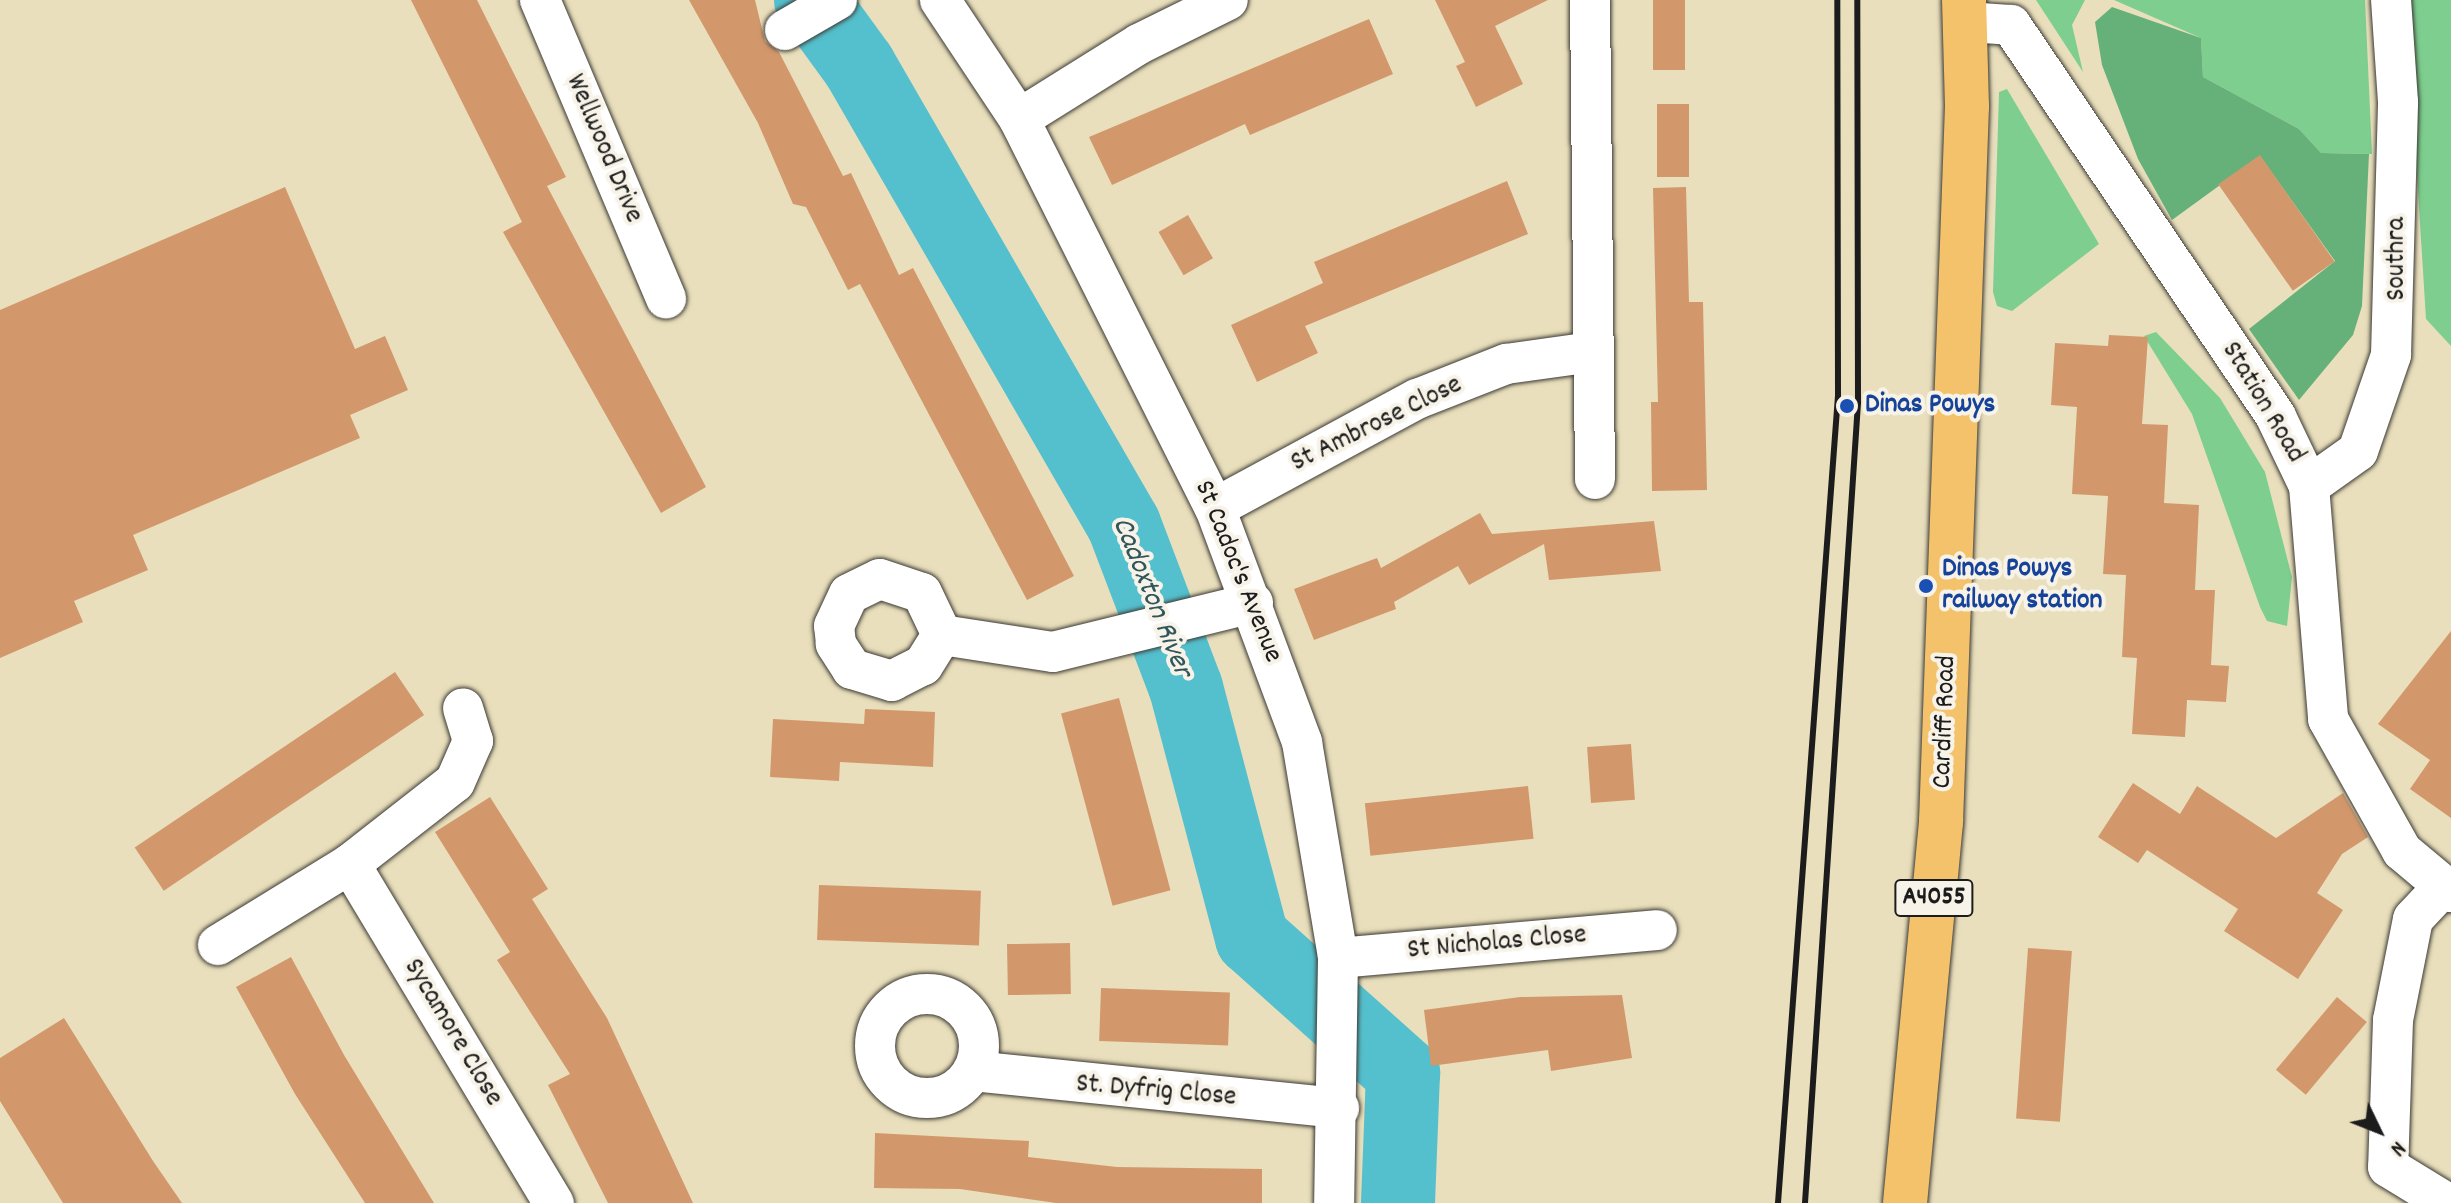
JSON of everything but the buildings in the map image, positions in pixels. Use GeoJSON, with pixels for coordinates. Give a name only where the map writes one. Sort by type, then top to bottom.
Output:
{"type":"FeatureCollection","features":[{"type":"Feature","properties":{"kind":"main road","name":"Cardiff Road"},"geometry":{"type":"LineString","coordinates":[[1905,1203],[1941,822],[1966,11]]}},
{"type":"Feature","properties":{"kind":"street","name":"Wellwood Drive"},"geometry":{"type":"LineString","coordinates":[[540,0],[666,298]]}},
{"type":"Feature","properties":{"kind":"street"},"geometry":{"type":"LineString","coordinates":[[785,30],[837,0]]}},
{"type":"Feature","properties":{"kind":"street","name":"St Cadoc's Avenue"},"geometry":{"type":"LineString","coordinates":[[940,0],[1019,119],[1215,508],[1253,603],[1302,742],[1338,958],[1339,1108],[1334,1203]]}},
{"type":"Feature","properties":{"kind":"street"},"geometry":{"type":"LineString","coordinates":[[1019,119],[1139,44],[1228,0]]}},
{"type":"Feature","properties":{"kind":"street"},"geometry":{"type":"LineString","coordinates":[[1590,0],[1595,479]]}},
{"type":"Feature","properties":{"kind":"street","name":"Southra"},"geometry":{"type":"LineString","coordinates":[[2309,486],[2358,451],[2391,355],[2398,102],[2391,0]]}},
{"type":"Feature","properties":{"kind":"street","name":"Station Road"},"geometry":{"type":"LineString","coordinates":[[1966,11],[2011,25],[2276,417],[2309,486],[2328,719],[2402,851],[2447,889]]}},
{"type":"Feature","properties":{"kind":"street","name":"St Ambrose Close"},"geometry":{"type":"LineString","coordinates":[[1215,508],[1417,399],[1506,364],[1593,352]]}},
{"type":"Feature","properties":{"kind":"street"},"geometry":{"type":"LineString","coordinates":[[942,635],[1053,652],[1138,635],[1253,603]]}},
{"type":"Feature","properties":{"kind":"street"},"geometry":{"type":"LineString","coordinates":[[218,945],[350,864],[462,774],[473,741],[463,708]]}},
{"type":"Feature","properties":{"kind":"street","name":"Sycamore Close"},"geometry":{"type":"LineString","coordinates":[[350,864],[554,1203]]}},
{"type":"Feature","properties":{"kind":"street"},"geometry":{"type":"LineString","coordinates":[[2447,889],[2413,919],[2393,1020],[2388,1167],[2447,1203]]}},
{"type":"Feature","properties":{"kind":"street","name":"St Nicholas Close"},"geometry":{"type":"LineString","coordinates":[[1338,958],[1657,930]]}},
{"type":"Feature","properties":{"kind":"street","name":"St. Dyfrig Close"},"geometry":{"type":"LineString","coordinates":[[973,1071],[1339,1108]]}},
{"type":"Feature","properties":{"kind":"green space"},"geometry":{"type":"Polygon","coordinates":[[[2036,0],[2085,0],[2072,25],[2083,72],[2036,0]]]}},
{"type":"Feature","properties":{"kind":"green space"},"geometry":{"type":"Polygon","coordinates":[[[2114,0],[2365,0],[2372,154],[2321,153],[2299,129],[2203,77],[2201,38],[2114,0]]]}},
{"type":"Feature","properties":{"kind":"green space"},"geometry":{"type":"Polygon","coordinates":[[[2406,0],[2451,0],[2451,346],[2426,319],[2406,0]]]}},
{"type":"Feature","properties":{"kind":"green space"},"geometry":{"type":"Polygon","coordinates":[[[2112,7],[2201,38],[2203,77],[2299,129],[2321,153],[2369,154],[2362,306],[2353,335],[2299,400],[2249,329],[2335,261],[2260,156],[2172,220],[2138,159],[2102,65],[2095,22],[2112,7]]]}},
{"type":"Feature","properties":{"kind":"green space"},"geometry":{"type":"Polygon","coordinates":[[[2007,89],[2099,244],[2012,311],[1997,306],[1993,292],[1999,92],[2007,89]]]}},
{"type":"Feature","properties":{"kind":"green space"},"geometry":{"type":"Polygon","coordinates":[[[2156,332],[2220,398],[2265,472],[2292,577],[2287,626],[2267,621],[2260,607],[2192,414],[2144,336],[2156,332]]]}},
{"type":"Feature","properties":{"kind":"waterway","name":"Cadoxton River"},"geometry":{"type":"LineString","coordinates":[[811,0],[859,66],[1124,525],[1186,688],[1252,938],[1403,1073],[1398,1203]]}},
{"type":"Feature","properties":{"kind":"railway"},"geometry":{"type":"LineString","coordinates":[[1778,1203],[1838,396],[1837,0]]}},
{"type":"Feature","properties":{"kind":"railway"},"geometry":{"type":"LineString","coordinates":[[1805,1203],[1858,402],[1857,0]]}},
{"type":"Feature","properties":{"kind":"place","name":"Dinas Powys"},"geometry":{"type":"Point","coordinates":[1847,406]}},
{"type":"Feature","properties":{"kind":"place","name":"Dinas Powys railway station"},"geometry":{"type":"Point","coordinates":[1926,586]}}]}
